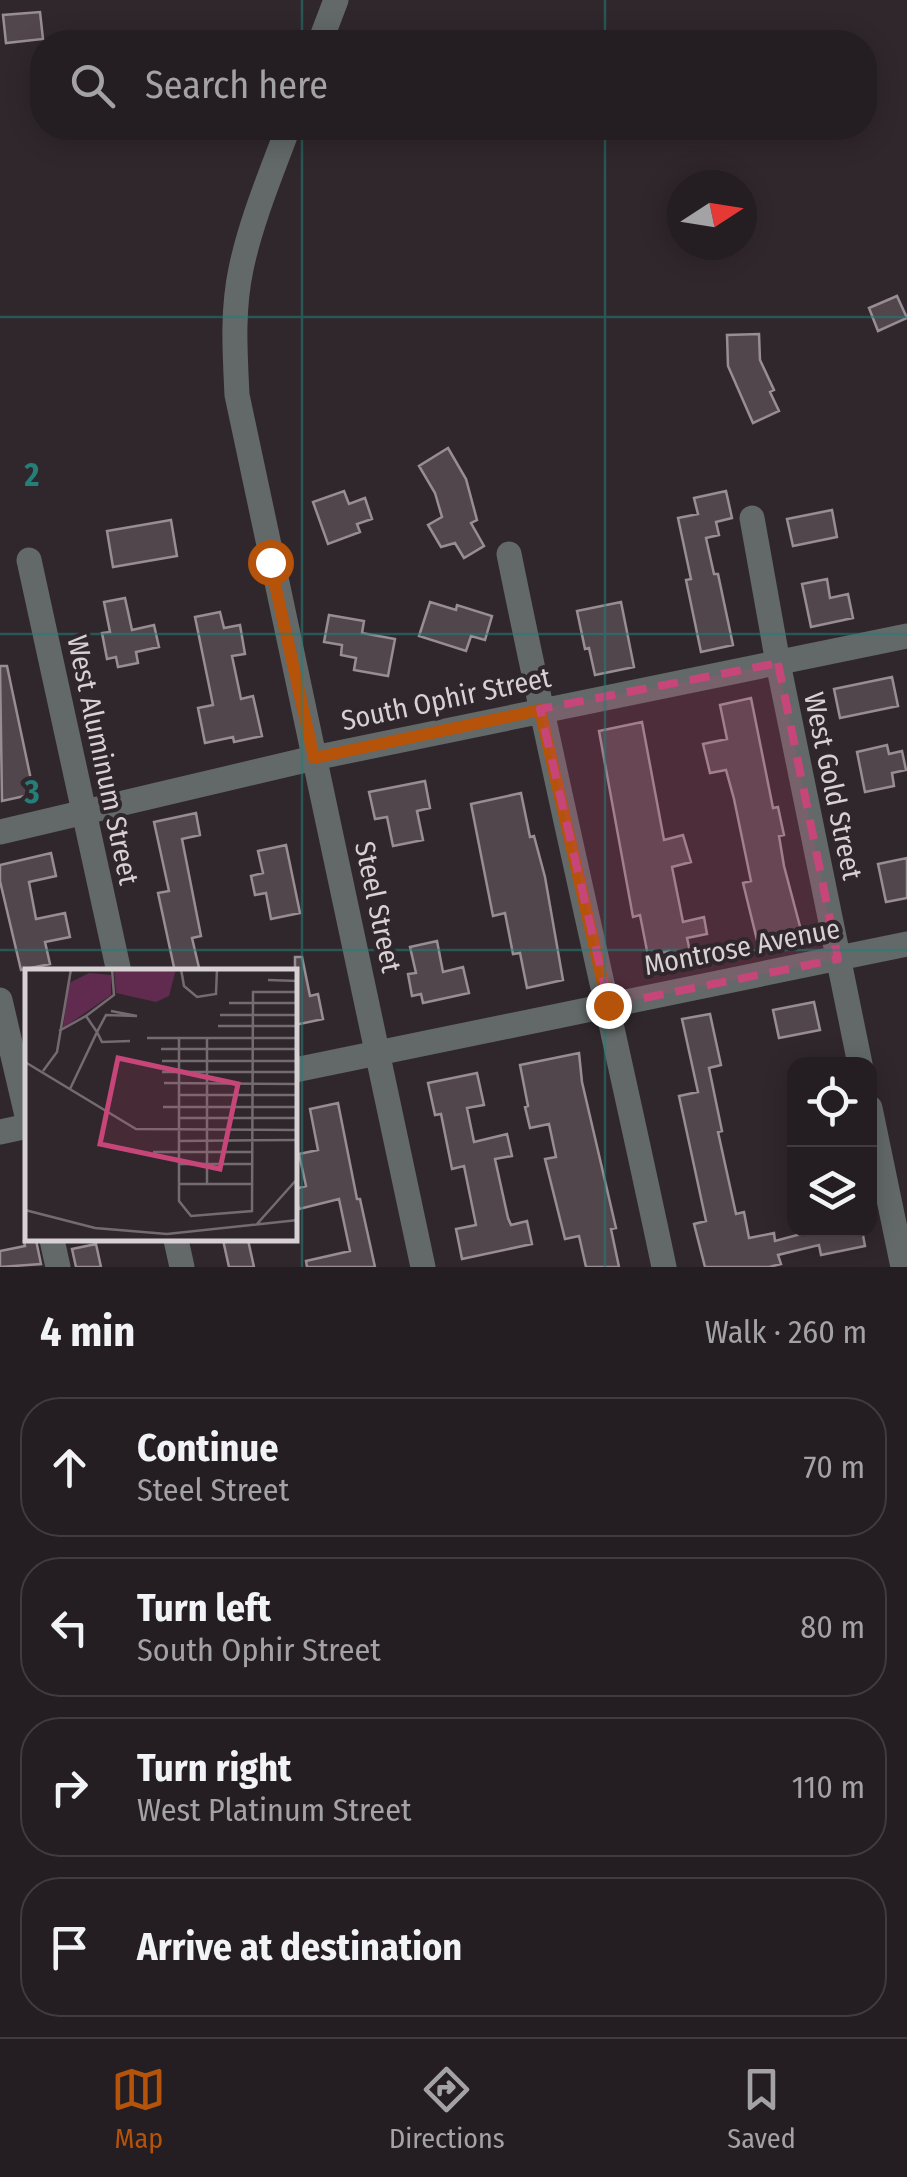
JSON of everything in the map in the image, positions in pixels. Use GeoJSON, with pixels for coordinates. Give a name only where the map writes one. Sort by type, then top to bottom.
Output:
{"type":"FeatureCollection","features":[{"type":"Feature","properties":{"kind":"street"},"geometry":{"type":"LineString","coordinates":[[325,30],[336,0]]}},
{"type":"Feature","properties":{"kind":"street","name":"Steel Street"},"geometry":{"type":"LineString","coordinates":[[283,140],[254,218],[240,272],[234,336],[237,395],[423,1267]]}},
{"type":"Feature","properties":{"kind":"street","name":"West Gold Street"},"geometry":{"type":"LineString","coordinates":[[752,518],[859,1057]]}},
{"type":"Feature","properties":{"kind":"street"},"geometry":{"type":"LineString","coordinates":[[509,554],[664,1267]]}},
{"type":"Feature","properties":{"kind":"street","name":"West Aluminum Street"},"geometry":{"type":"LineString","coordinates":[[29,560],[119,969]]}},
{"type":"Feature","properties":{"kind":"street","name":"South Ophir Street"},"geometry":{"type":"LineString","coordinates":[[0,832],[314,758],[907,636]]}},
{"type":"Feature","properties":{"kind":"street","name":"Montrose Avenue"},"geometry":{"type":"LineString","coordinates":[[298,1069],[907,944]]}},
{"type":"Feature","properties":{"kind":"street"},"geometry":{"type":"LineString","coordinates":[[0,1000],[25,1110]]}},
{"type":"Feature","properties":{"kind":"street"},"geometry":{"type":"LineString","coordinates":[[0,1132],[25,1124]]}},
{"type":"Feature","properties":{"kind":"street"},"geometry":{"type":"LineString","coordinates":[[877,1142],[903,1267]]}},
{"type":"Feature","properties":{"kind":"street"},"geometry":{"type":"LineString","coordinates":[[52,1242],[58,1267]]}},
{"type":"Feature","properties":{"kind":"street"},"geometry":{"type":"LineString","coordinates":[[176,1242],[182,1267]]}},
{"type":"Feature","properties":{"kind":"highlighted area"},"geometry":{"type":"Polygon","coordinates":[[[778,663],[838,959],[609,1005],[540,709],[778,663]]]}},
{"type":"Feature","properties":{"kind":"building"},"geometry":{"type":"Polygon","coordinates":[[[40,12],[42,30],[30,30],[30,40],[6,43],[3,15],[40,12]]]}},
{"type":"Feature","properties":{"kind":"building"},"geometry":{"type":"Polygon","coordinates":[[[897,296],[907,318],[878,331],[869,308],[897,296]]]}},
{"type":"Feature","properties":{"kind":"building"},"geometry":{"type":"Polygon","coordinates":[[[759,334],[760,360],[779,411],[753,423],[728,366],[727,335],[759,334]]]}},
{"type":"Feature","properties":{"kind":"building"},"geometry":{"type":"Polygon","coordinates":[[[448,448],[466,479],[477,520],[471,523],[484,546],[464,558],[455,543],[441,547],[428,525],[442,517],[435,493],[419,466],[448,448]]]}},
{"type":"Feature","properties":{"kind":"building"},"geometry":{"type":"Polygon","coordinates":[[[344,491],[349,504],[365,498],[372,519],[357,524],[360,532],[328,544],[313,502],[344,491]]]}},
{"type":"Feature","properties":{"kind":"building"},"geometry":{"type":"Polygon","coordinates":[[[726,491],[732,518],[716,522],[719,535],[706,538],[733,645],[701,652],[678,518],[698,514],[694,498],[726,491]]]}},
{"type":"Feature","properties":{"kind":"building"},"geometry":{"type":"Polygon","coordinates":[[[832,510],[837,537],[793,546],[787,519],[832,510]]]}},
{"type":"Feature","properties":{"kind":"building"},"geometry":{"type":"Polygon","coordinates":[[[171,520],[177,556],[113,567],[107,531],[171,520]]]}},
{"type":"Feature","properties":{"kind":"building"},"geometry":{"type":"Polygon","coordinates":[[[827,579],[830,598],[848,594],[853,618],[811,627],[802,584],[827,579]]]}},
{"type":"Feature","properties":{"kind":"building"},"geometry":{"type":"Polygon","coordinates":[[[125,598],[132,630],[154,625],[159,647],[136,652],[138,663],[118,667],[116,657],[107,659],[102,633],[110,632],[104,602],[125,598]]]}},
{"type":"Feature","properties":{"kind":"building"},"geometry":{"type":"Polygon","coordinates":[[[430,602],[456,610],[457,605],[492,616],[485,640],[471,636],[466,651],[419,636],[430,602]]]}},
{"type":"Feature","properties":{"kind":"building"},"geometry":{"type":"Polygon","coordinates":[[[621,602],[634,667],[595,675],[577,611],[621,602]]]}},
{"type":"Feature","properties":{"kind":"building"},"geometry":{"type":"Polygon","coordinates":[[[220,612],[224,628],[240,625],[245,654],[232,656],[241,699],[253,696],[262,736],[205,743],[198,708],[213,705],[195,617],[220,612]]]}},
{"type":"Feature","properties":{"kind":"building"},"geometry":{"type":"Polygon","coordinates":[[[329,615],[364,621],[362,633],[395,639],[388,676],[354,670],[356,658],[341,655],[342,645],[324,642],[329,615]]]}},
{"type":"Feature","properties":{"kind":"building"},"geometry":{"type":"Polygon","coordinates":[[[0,666],[7,666],[34,794],[2,801],[0,666]]]}},
{"type":"Feature","properties":{"kind":"building"},"geometry":{"type":"Polygon","coordinates":[[[892,677],[898,706],[840,718],[834,689],[892,677]]]}},
{"type":"Feature","properties":{"kind":"building"},"geometry":{"type":"Polygon","coordinates":[[[751,698],[773,808],[778,807],[784,835],[779,836],[784,866],[802,934],[758,944],[743,883],[751,881],[734,799],[726,770],[710,773],[703,744],[727,739],[720,705],[751,698]]]}},
{"type":"Feature","properties":{"kind":"building"},"geometry":{"type":"Polygon","coordinates":[[[642,722],[664,840],[683,835],[691,862],[672,867],[683,922],[704,917],[707,934],[687,938],[691,956],[671,960],[669,951],[648,956],[640,915],[633,917],[599,731],[642,722]]]}},
{"type":"Feature","properties":{"kind":"building"},"geometry":{"type":"Polygon","coordinates":[[[887,745],[889,754],[902,751],[906,770],[892,773],[894,786],[865,792],[857,752],[887,745]]]}},
{"type":"Feature","properties":{"kind":"building"},"geometry":{"type":"Polygon","coordinates":[[[425,781],[430,808],[417,811],[423,840],[393,846],[387,817],[375,819],[369,792],[425,781]]]}},
{"type":"Feature","properties":{"kind":"building"},"geometry":{"type":"Polygon","coordinates":[[[521,793],[530,837],[534,836],[545,877],[563,980],[527,988],[520,953],[513,954],[505,913],[493,916],[471,804],[521,793]]]}},
{"type":"Feature","properties":{"kind":"building"},"geometry":{"type":"Polygon","coordinates":[[[196,813],[200,835],[182,839],[201,936],[192,938],[199,969],[174,969],[158,893],[169,891],[154,822],[196,813]]]}},
{"type":"Feature","properties":{"kind":"building"},"geometry":{"type":"Polygon","coordinates":[[[286,845],[300,913],[271,919],[266,893],[255,895],[251,876],[263,873],[258,851],[286,845]]]}},
{"type":"Feature","properties":{"kind":"building"},"geometry":{"type":"Polygon","coordinates":[[[51,853],[56,876],[29,882],[36,919],[65,913],[70,937],[45,942],[50,964],[21,970],[0,881],[0,865],[51,853]]]}},
{"type":"Feature","properties":{"kind":"building"},"geometry":{"type":"Polygon","coordinates":[[[907,858],[907,898],[886,902],[878,864],[907,858]]]}},
{"type":"Feature","properties":{"kind":"building"},"geometry":{"type":"Polygon","coordinates":[[[437,941],[443,972],[463,967],[469,993],[423,1003],[421,994],[412,996],[408,974],[416,973],[410,947],[437,941]]]}},
{"type":"Feature","properties":{"kind":"building"},"geometry":{"type":"Polygon","coordinates":[[[295,957],[302,957],[310,996],[318,994],[323,1019],[298,1024],[295,957]]]}},
{"type":"Feature","properties":{"kind":"building"},"geometry":{"type":"Polygon","coordinates":[[[814,1002],[820,1030],[779,1038],[773,1010],[814,1002]]]}},
{"type":"Feature","properties":{"kind":"building"},"geometry":{"type":"Polygon","coordinates":[[[710,1014],[721,1065],[709,1068],[722,1131],[718,1132],[736,1214],[744,1212],[749,1238],[774,1233],[775,1241],[790,1237],[863,1237],[865,1246],[821,1255],[819,1245],[778,1255],[781,1264],[769,1267],[705,1267],[694,1224],[706,1221],[679,1096],[698,1092],[682,1019],[710,1014]]]}},
{"type":"Feature","properties":{"kind":"building"},"geometry":{"type":"Polygon","coordinates":[[[579,1053],[582,1082],[616,1228],[611,1229],[619,1267],[586,1267],[579,1236],[565,1239],[545,1159],[556,1157],[549,1124],[530,1128],[525,1107],[528,1106],[520,1065],[579,1053]]]}},
{"type":"Feature","properties":{"kind":"building"},"geometry":{"type":"Polygon","coordinates":[[[477,1073],[484,1105],[467,1108],[474,1142],[507,1134],[512,1156],[495,1159],[508,1218],[511,1225],[527,1221],[532,1244],[462,1259],[456,1229],[476,1225],[464,1166],[452,1169],[441,1114],[435,1115],[428,1083],[477,1073]]]}},
{"type":"Feature","properties":{"kind":"building"},"geometry":{"type":"Polygon","coordinates":[[[338,1103],[375,1267],[307,1267],[306,1261],[350,1251],[339,1199],[299,1209],[298,1188],[306,1186],[299,1154],[318,1150],[310,1109],[338,1103]]]}},
{"type":"Feature","properties":{"kind":"building"},"geometry":{"type":"Polygon","coordinates":[[[24,1241],[36,1242],[41,1264],[0,1267],[0,1251],[25,1246],[24,1241]]]}},
{"type":"Feature","properties":{"kind":"building"},"geometry":{"type":"Polygon","coordinates":[[[223,1242],[248,1242],[254,1267],[229,1267],[223,1242]]]}},
{"type":"Feature","properties":{"kind":"building"},"geometry":{"type":"Polygon","coordinates":[[[96,1244],[101,1267],[76,1267],[72,1249],[96,1244]]]}},
{"type":"Feature","properties":{"kind":"route"},"geometry":{"type":"LineString","coordinates":[[270,562],[314,758],[540,710],[608,1005]]}}]}
